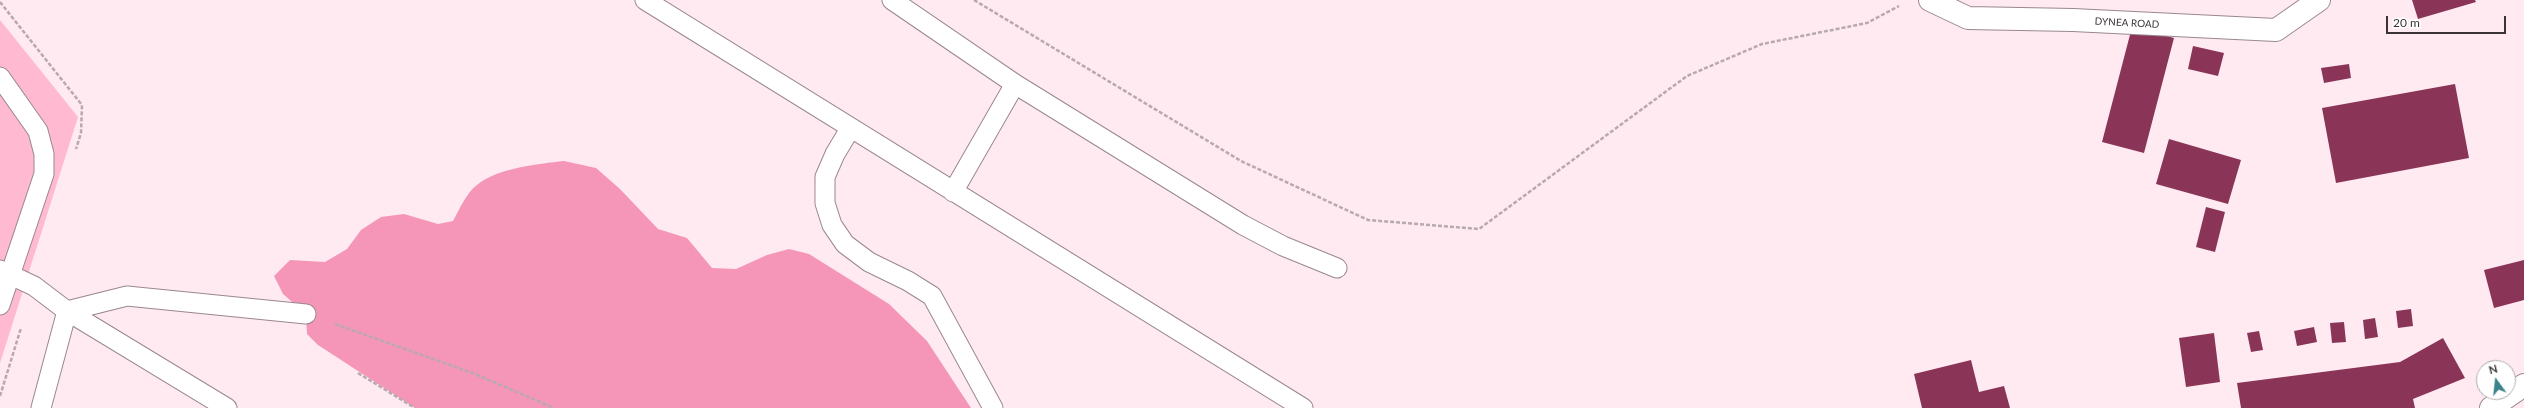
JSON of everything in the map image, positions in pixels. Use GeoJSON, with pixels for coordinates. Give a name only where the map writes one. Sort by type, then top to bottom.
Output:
{"type":"FeatureCollection","features":[{"type":"Feature","properties":{"kind":"street","name":"DYNEA ROAD"},"geometry":{"type":"LineString","coordinates":[[1930,0],[1968,18],[2073,20],[2276,30],[2318,0]]}},
{"type":"Feature","properties":{"kind":"street"},"geometry":{"type":"LineString","coordinates":[[2491,408],[2524,385]]}},
{"type":"Feature","properties":{"kind":"lane"},"geometry":{"type":"LineString","coordinates":[[644,0],[850,129],[1303,408]]}},
{"type":"Feature","properties":{"kind":"lane"},"geometry":{"type":"LineString","coordinates":[[892,0],[1015,84],[1243,225],[1283,246],[1337,268]]}},
{"type":"Feature","properties":{"kind":"lane"},"geometry":{"type":"LineString","coordinates":[[0,77],[38,131],[44,154],[44,174],[5,273],[0,306]]}},
{"type":"Feature","properties":{"kind":"lane"},"geometry":{"type":"LineString","coordinates":[[953,192],[1015,84]]}},
{"type":"Feature","properties":{"kind":"lane"},"geometry":{"type":"LineString","coordinates":[[850,129],[835,154],[825,177],[825,203],[832,225],[845,244],[869,262],[908,281],[932,296],[993,408]]}},
{"type":"Feature","properties":{"kind":"lane"},"geometry":{"type":"LineString","coordinates":[[5,273],[34,286],[67,310],[227,408]]}},
{"type":"Feature","properties":{"kind":"lane"},"geometry":{"type":"LineString","coordinates":[[67,310],[127,296],[306,314]]}},
{"type":"Feature","properties":{"kind":"lane"},"geometry":{"type":"LineString","coordinates":[[41,408],[67,310]]}},
{"type":"Feature","properties":{"kind":"path"},"geometry":{"type":"LineString","coordinates":[[974,0],[1241,162],[1368,220],[1480,228],[1687,76],[1762,44],[1866,24],[1904,3]]}},
{"type":"Feature","properties":{"kind":"path"},"geometry":{"type":"LineString","coordinates":[[306,314],[475,374],[554,408]]}},
{"type":"Feature","properties":{"kind":"path"},"geometry":{"type":"LineString","coordinates":[[358,372],[415,408]]}},
{"type":"Feature","properties":{"kind":"shaded area"},"geometry":{"type":"Polygon","coordinates":[[[0,20],[78,117],[0,363],[0,20]]]}},
{"type":"Feature","properties":{"kind":"shaded area"},"geometry":{"type":"Polygon","coordinates":[[[564,161],[596,168],[620,189],[658,229],[687,238],[712,268],[736,269],[767,255],[789,249],[809,254],[889,304],[927,341],[971,408],[415,408],[318,345],[307,334],[306,314],[283,294],[274,276],[290,260],[325,262],[347,249],[361,230],[381,217],[404,214],[438,224],[453,221],[473,188],[485,179],[495,174],[518,168],[564,161]]]}},
{"type":"Feature","properties":{"kind":"building"},"geometry":{"type":"Polygon","coordinates":[[[2412,0],[2475,0],[2476,2],[2418,19],[2412,0]]]}},
{"type":"Feature","properties":{"kind":"building"},"geometry":{"type":"Polygon","coordinates":[[[2132,27],[2174,38],[2144,153],[2102,142],[2132,27]]]}},
{"type":"Feature","properties":{"kind":"building"},"geometry":{"type":"Polygon","coordinates":[[[2193,46],[2224,53],[2218,76],[2188,69],[2193,46]]]}},
{"type":"Feature","properties":{"kind":"building"},"geometry":{"type":"Polygon","coordinates":[[[2349,64],[2351,78],[2324,83],[2321,68],[2349,64]]]}},
{"type":"Feature","properties":{"kind":"building"},"geometry":{"type":"Polygon","coordinates":[[[2455,84],[2469,158],[2336,183],[2322,108],[2455,84]]]}},
{"type":"Feature","properties":{"kind":"building"},"geometry":{"type":"Polygon","coordinates":[[[2169,139],[2241,160],[2228,204],[2156,184],[2169,139]]]}},
{"type":"Feature","properties":{"kind":"building"},"geometry":{"type":"Polygon","coordinates":[[[2206,207],[2225,212],[2215,252],[2196,247],[2206,207]]]}},
{"type":"Feature","properties":{"kind":"building"},"geometry":{"type":"Polygon","coordinates":[[[2524,260],[2524,300],[2494,308],[2484,270],[2524,260]]]}},
{"type":"Feature","properties":{"kind":"building"},"geometry":{"type":"Polygon","coordinates":[[[2411,309],[2413,326],[2398,328],[2396,311],[2411,309]]]}},
{"type":"Feature","properties":{"kind":"building"},"geometry":{"type":"Polygon","coordinates":[[[2375,318],[2378,337],[2365,339],[2363,320],[2375,318]]]}},
{"type":"Feature","properties":{"kind":"building"},"geometry":{"type":"Polygon","coordinates":[[[2344,322],[2346,342],[2332,343],[2330,323],[2344,322]]]}},
{"type":"Feature","properties":{"kind":"building"},"geometry":{"type":"Polygon","coordinates":[[[2314,327],[2317,342],[2297,346],[2294,331],[2314,327]]]}},
{"type":"Feature","properties":{"kind":"building"},"geometry":{"type":"Polygon","coordinates":[[[2259,331],[2263,350],[2251,352],[2247,333],[2259,331]]]}},
{"type":"Feature","properties":{"kind":"building"},"geometry":{"type":"Polygon","coordinates":[[[2214,333],[2220,382],[2186,387],[2179,338],[2214,333]]]}},
{"type":"Feature","properties":{"kind":"building"},"geometry":{"type":"Polygon","coordinates":[[[2443,338],[2465,378],[2413,399],[2415,408],[2241,408],[2237,383],[2400,362],[2443,338]]]}},
{"type":"Feature","properties":{"kind":"building"},"geometry":{"type":"Polygon","coordinates":[[[1971,360],[1979,392],[2004,386],[2010,408],[1922,408],[1914,374],[1971,360]]]}}]}
